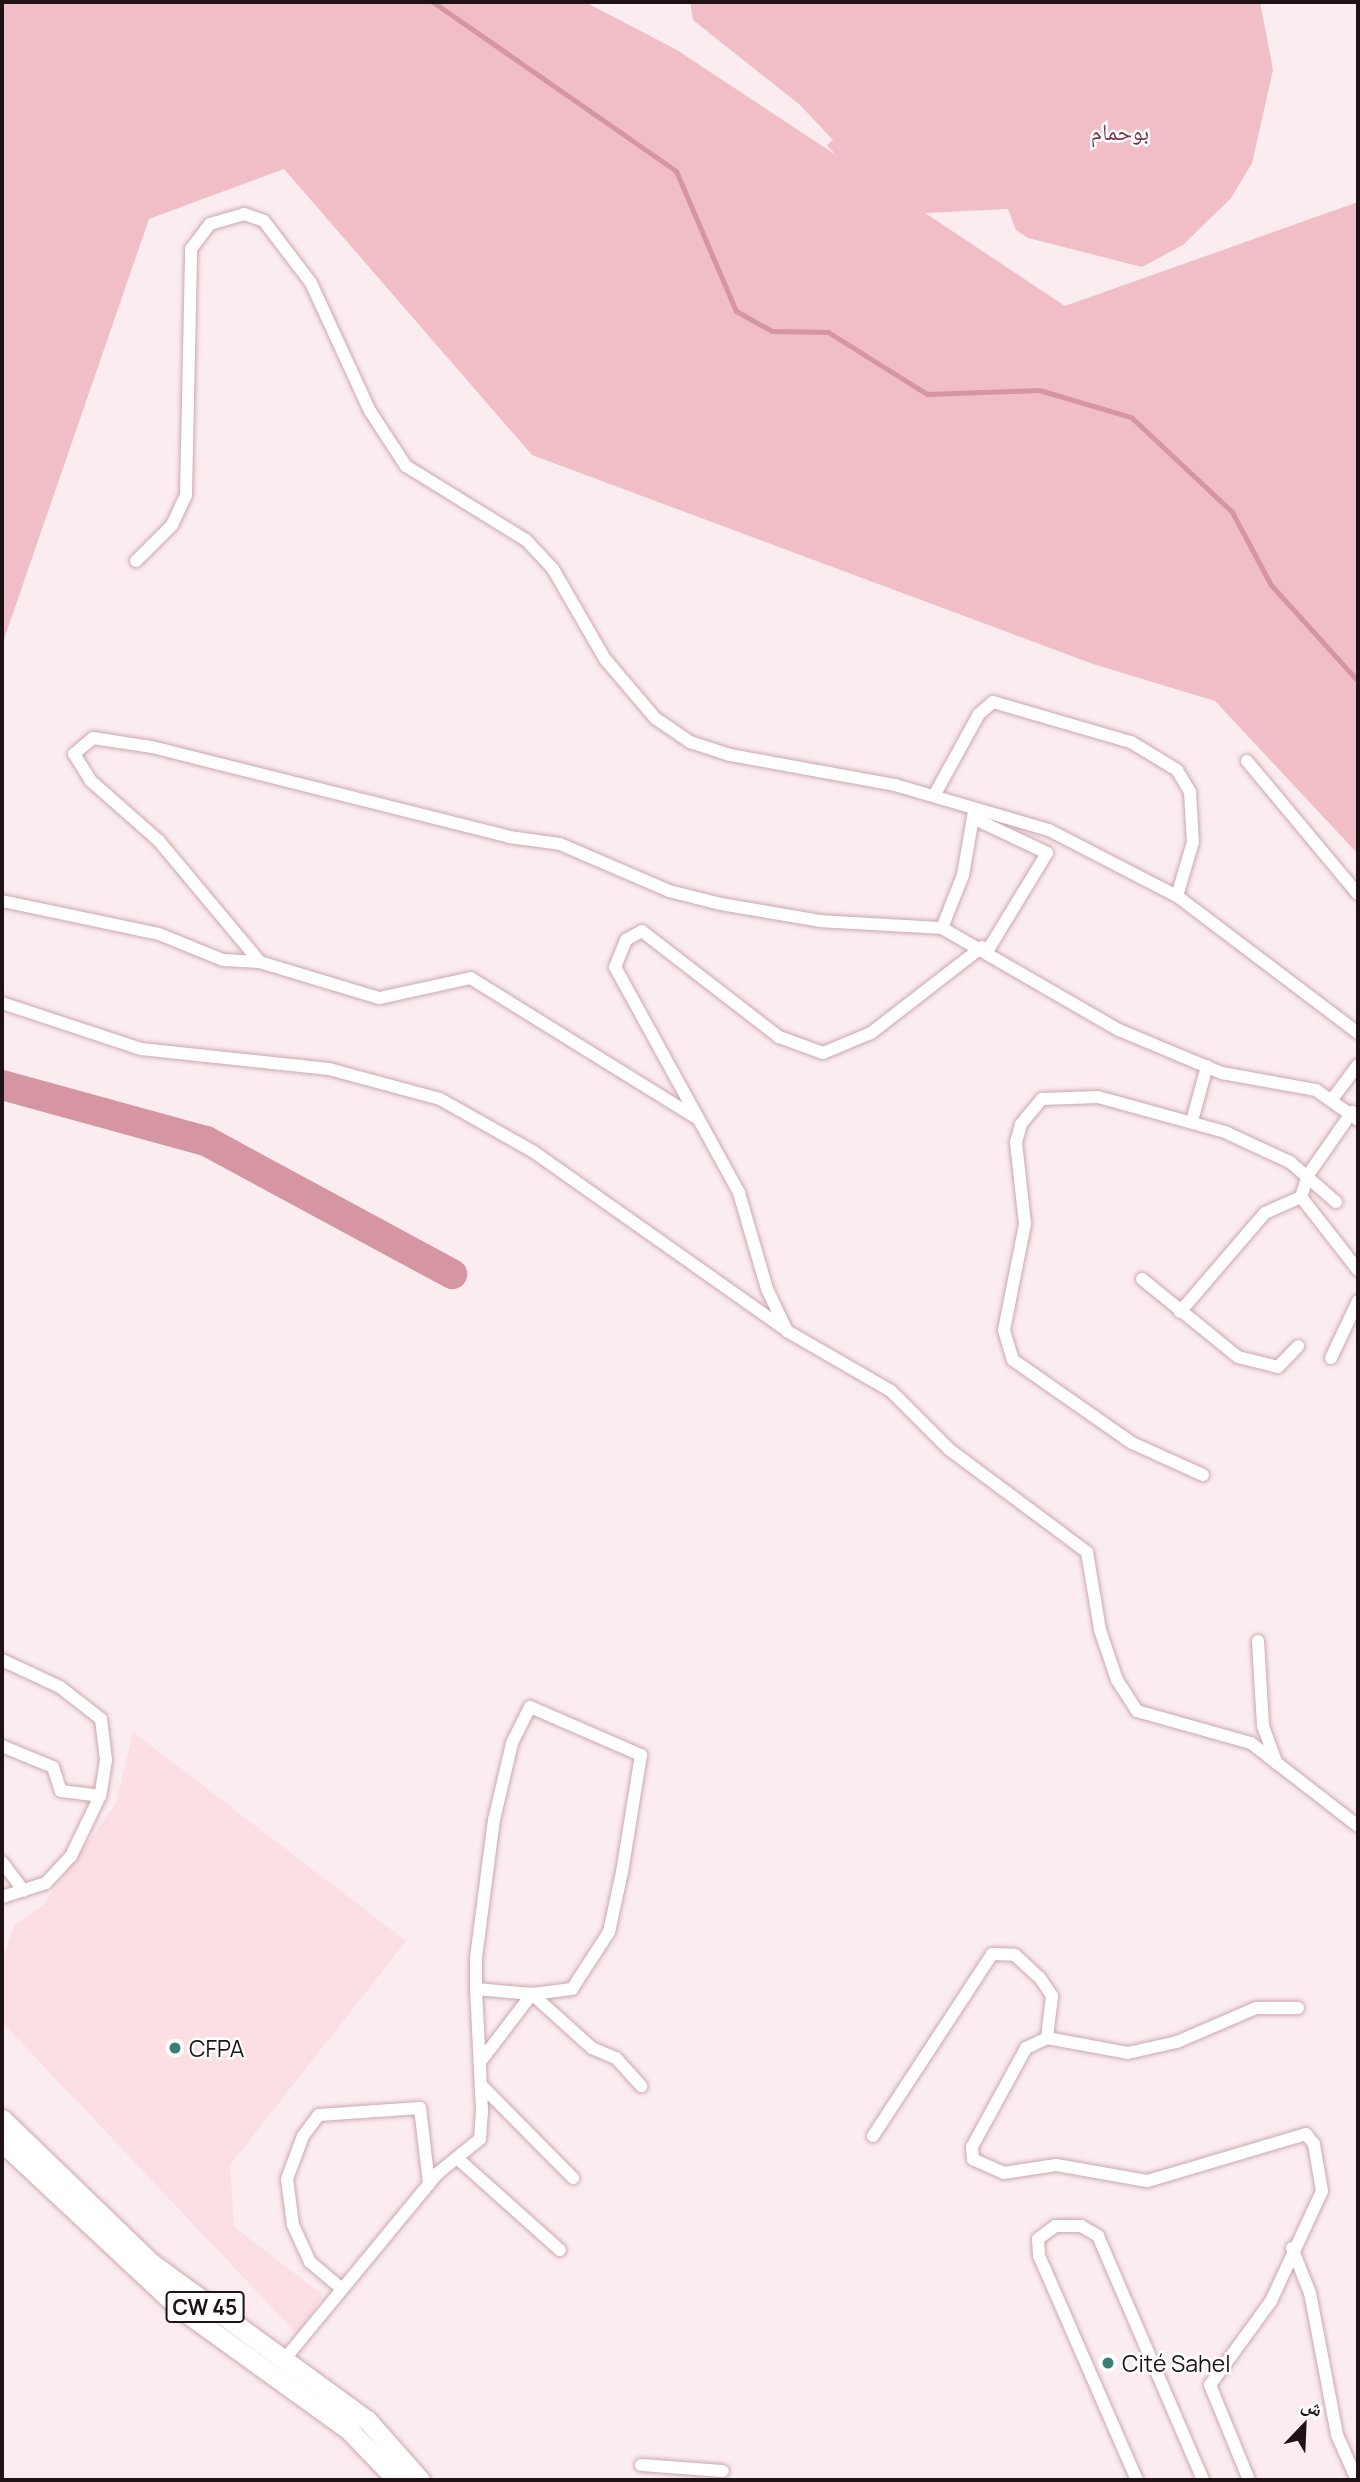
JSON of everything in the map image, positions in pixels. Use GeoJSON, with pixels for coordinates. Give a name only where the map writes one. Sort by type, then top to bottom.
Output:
{"type":"FeatureCollection","features":[{"type":"Feature","properties":{"kind":"main road","name":"CW 45"},"geometry":{"type":"LineString","coordinates":[[2,2119],[150,2262],[367,2420],[420,2480]]}},
{"type":"Feature","properties":{"kind":"main road"},"geometry":{"type":"LineString","coordinates":[[2,2142],[177,2306],[349,2430],[397,2480]]}},
{"type":"Feature","properties":{"kind":"street"},"geometry":{"type":"LineString","coordinates":[[136,561],[172,525],[186,495],[191,249],[210,224],[244,214],[264,221],[311,282],[370,411],[405,466],[526,540],[552,569],[605,659],[655,718],[690,742],[730,755],[935,794],[975,804],[1059,836],[1177,896],[1358,1033]]}},
{"type":"Feature","properties":{"kind":"street"},"geometry":{"type":"LineString","coordinates":[[935,794],[979,714],[993,702],[1131,742],[1177,770],[1191,792],[1193,842],[1177,896]]}},
{"type":"Feature","properties":{"kind":"street"},"geometry":{"type":"LineString","coordinates":[[260,962],[159,841],[91,781],[74,754],[93,738],[165,750],[509,837],[560,844],[669,891],[721,904],[820,921],[942,928],[985,949],[1119,1030],[1207,1066],[1333,1098],[1355,1116],[1308,1175],[1301,1197],[1265,1213],[1180,1312]]}},
{"type":"Feature","properties":{"kind":"street"},"geometry":{"type":"LineString","coordinates":[[1247,761],[1358,894]]}},
{"type":"Feature","properties":{"kind":"street"},"geometry":{"type":"LineString","coordinates":[[942,928],[963,875],[975,804]]}},
{"type":"Feature","properties":{"kind":"street"},"geometry":{"type":"LineString","coordinates":[[973,818],[1047,853]]}},
{"type":"Feature","properties":{"kind":"street"},"geometry":{"type":"LineString","coordinates":[[787,1331],[767,1289],[740,1193],[615,967],[626,940],[642,931],[779,1037],[823,1053],[871,1033],[985,949],[1059,836]]}},
{"type":"Feature","properties":{"kind":"street"},"geometry":{"type":"LineString","coordinates":[[2,901],[159,934],[223,960],[260,962],[379,998],[471,978],[698,1119]]}},
{"type":"Feature","properties":{"kind":"street"},"geometry":{"type":"LineString","coordinates":[[2,1003],[141,1049],[329,1069],[440,1099],[534,1152],[787,1331],[891,1391],[950,1450],[1087,1552],[1100,1630],[1117,1680],[1137,1711],[1251,1742],[1278,1767],[1358,1826]]}},
{"type":"Feature","properties":{"kind":"street"},"geometry":{"type":"LineString","coordinates":[[1333,1098],[1358,1065]]}},
{"type":"Feature","properties":{"kind":"street"},"geometry":{"type":"LineString","coordinates":[[1192,1121],[1207,1066]]}},
{"type":"Feature","properties":{"kind":"street"},"geometry":{"type":"LineString","coordinates":[[1203,1475],[1132,1443],[1013,1360],[1004,1330],[1025,1224],[1016,1142],[1029,1109],[1063,1095],[1098,1097],[1192,1121],[1308,1175],[1336,1202]]}},
{"type":"Feature","properties":{"kind":"street"},"geometry":{"type":"LineString","coordinates":[[1301,1197],[1358,1270]]}},
{"type":"Feature","properties":{"kind":"street"},"geometry":{"type":"LineString","coordinates":[[1142,1279],[1238,1357],[1265,1368],[1278,1367],[1298,1346]]}},
{"type":"Feature","properties":{"kind":"street"},"geometry":{"type":"LineString","coordinates":[[1331,1358],[1358,1301]]}},
{"type":"Feature","properties":{"kind":"street"},"geometry":{"type":"LineString","coordinates":[[1258,1641],[1263,1726],[1278,1767]]}},
{"type":"Feature","properties":{"kind":"street"},"geometry":{"type":"LineString","coordinates":[[2,1660],[60,1687],[101,1719],[106,1760],[100,1796],[71,1856],[46,1883],[2,1897]]}},
{"type":"Feature","properties":{"kind":"street"},"geometry":{"type":"LineString","coordinates":[[283,2361],[429,2184],[481,2138],[476,1989],[495,1820],[512,1743],[530,1707],[641,1755],[609,1932],[590,1969],[572,1989],[532,1994],[476,1989]]}},
{"type":"Feature","properties":{"kind":"street"},"geometry":{"type":"LineString","coordinates":[[2,1746],[53,1768],[61,1791],[100,1796]]}},
{"type":"Feature","properties":{"kind":"street"},"geometry":{"type":"LineString","coordinates":[[2,1862],[24,1891]]}},
{"type":"Feature","properties":{"kind":"street"},"geometry":{"type":"LineString","coordinates":[[873,2136],[992,1954],[1015,1955],[1052,1996],[1047,2038],[1020,2059],[980,2124],[973,2160],[1004,2173],[1056,2165],[1168,2180],[1306,2134],[1314,2144],[1322,2191],[1292,2248],[1271,2301],[1210,2385],[1249,2480]]}},
{"type":"Feature","properties":{"kind":"street"},"geometry":{"type":"LineString","coordinates":[[480,2062],[532,1994]]}},
{"type":"Feature","properties":{"kind":"street"},"geometry":{"type":"LineString","coordinates":[[532,1994],[592,2048],[616,2058],[641,2086]]}},
{"type":"Feature","properties":{"kind":"street"},"geometry":{"type":"LineString","coordinates":[[1047,2038],[1128,2053],[1177,2042],[1256,2008],[1298,2008]]}},
{"type":"Feature","properties":{"kind":"street"},"geometry":{"type":"LineString","coordinates":[[481,2085],[573,2178]]}},
{"type":"Feature","properties":{"kind":"street"},"geometry":{"type":"LineString","coordinates":[[342,2289],[310,2262],[293,2225],[287,2179],[303,2136],[319,2115],[420,2108],[429,2184]]}},
{"type":"Feature","properties":{"kind":"street"},"geometry":{"type":"LineString","coordinates":[[457,2158],[559,2250]]}},
{"type":"Feature","properties":{"kind":"street"},"geometry":{"type":"LineString","coordinates":[[1137,2480],[1039,2256],[1038,2239],[1055,2226],[1081,2226],[1098,2236],[1203,2480]]}},
{"type":"Feature","properties":{"kind":"street"},"geometry":{"type":"LineString","coordinates":[[1292,2248],[1310,2292],[1337,2435],[1357,2480]]}},
{"type":"Feature","properties":{"kind":"street"},"geometry":{"type":"LineString","coordinates":[[641,2465],[723,2471]]}},
{"type":"Feature","properties":{"kind":"shaded area","name":"CFPA"},"geometry":{"type":"Polygon","coordinates":[[[133,1732],[406,1941],[230,2165],[234,2227],[323,2295],[297,2334],[2,2022],[3,1959],[14,1925],[43,1905],[116,1803],[133,1732]]]}},
{"type":"Feature","properties":{"kind":"green space","name":"بوحمام"},"geometry":{"type":"Polygon","coordinates":[[[2,2],[585,2],[677,50],[836,155],[827,145],[833,140],[800,105],[693,20],[690,2],[1260,2],[1273,70],[1252,163],[1231,198],[1183,245],[1142,267],[1028,238],[1016,230],[1008,209],[925,213],[1065,306],[1358,202],[1358,854],[1215,701],[1093,664],[532,455],[284,169],[149,219],[2,645],[2,2]]]}},
{"type":"Feature","properties":{"kind":"waterway"},"geometry":{"type":"LineString","coordinates":[[433,2],[676,171],[736,311],[772,331],[828,332],[927,394],[1039,390],[1131,417],[1232,512],[1271,585],[1358,681]]}},
{"type":"Feature","properties":{"kind":"waterway"},"geometry":{"type":"LineString","coordinates":[[2,1085],[206,1141],[452,1274]]}},
{"type":"Feature","properties":{"kind":"place","name":"CFPA"},"geometry":{"type":"Point","coordinates":[175,2048]}},
{"type":"Feature","properties":{"kind":"place","name":"Cité Sahel"},"geometry":{"type":"Point","coordinates":[1108,2363]}}]}
